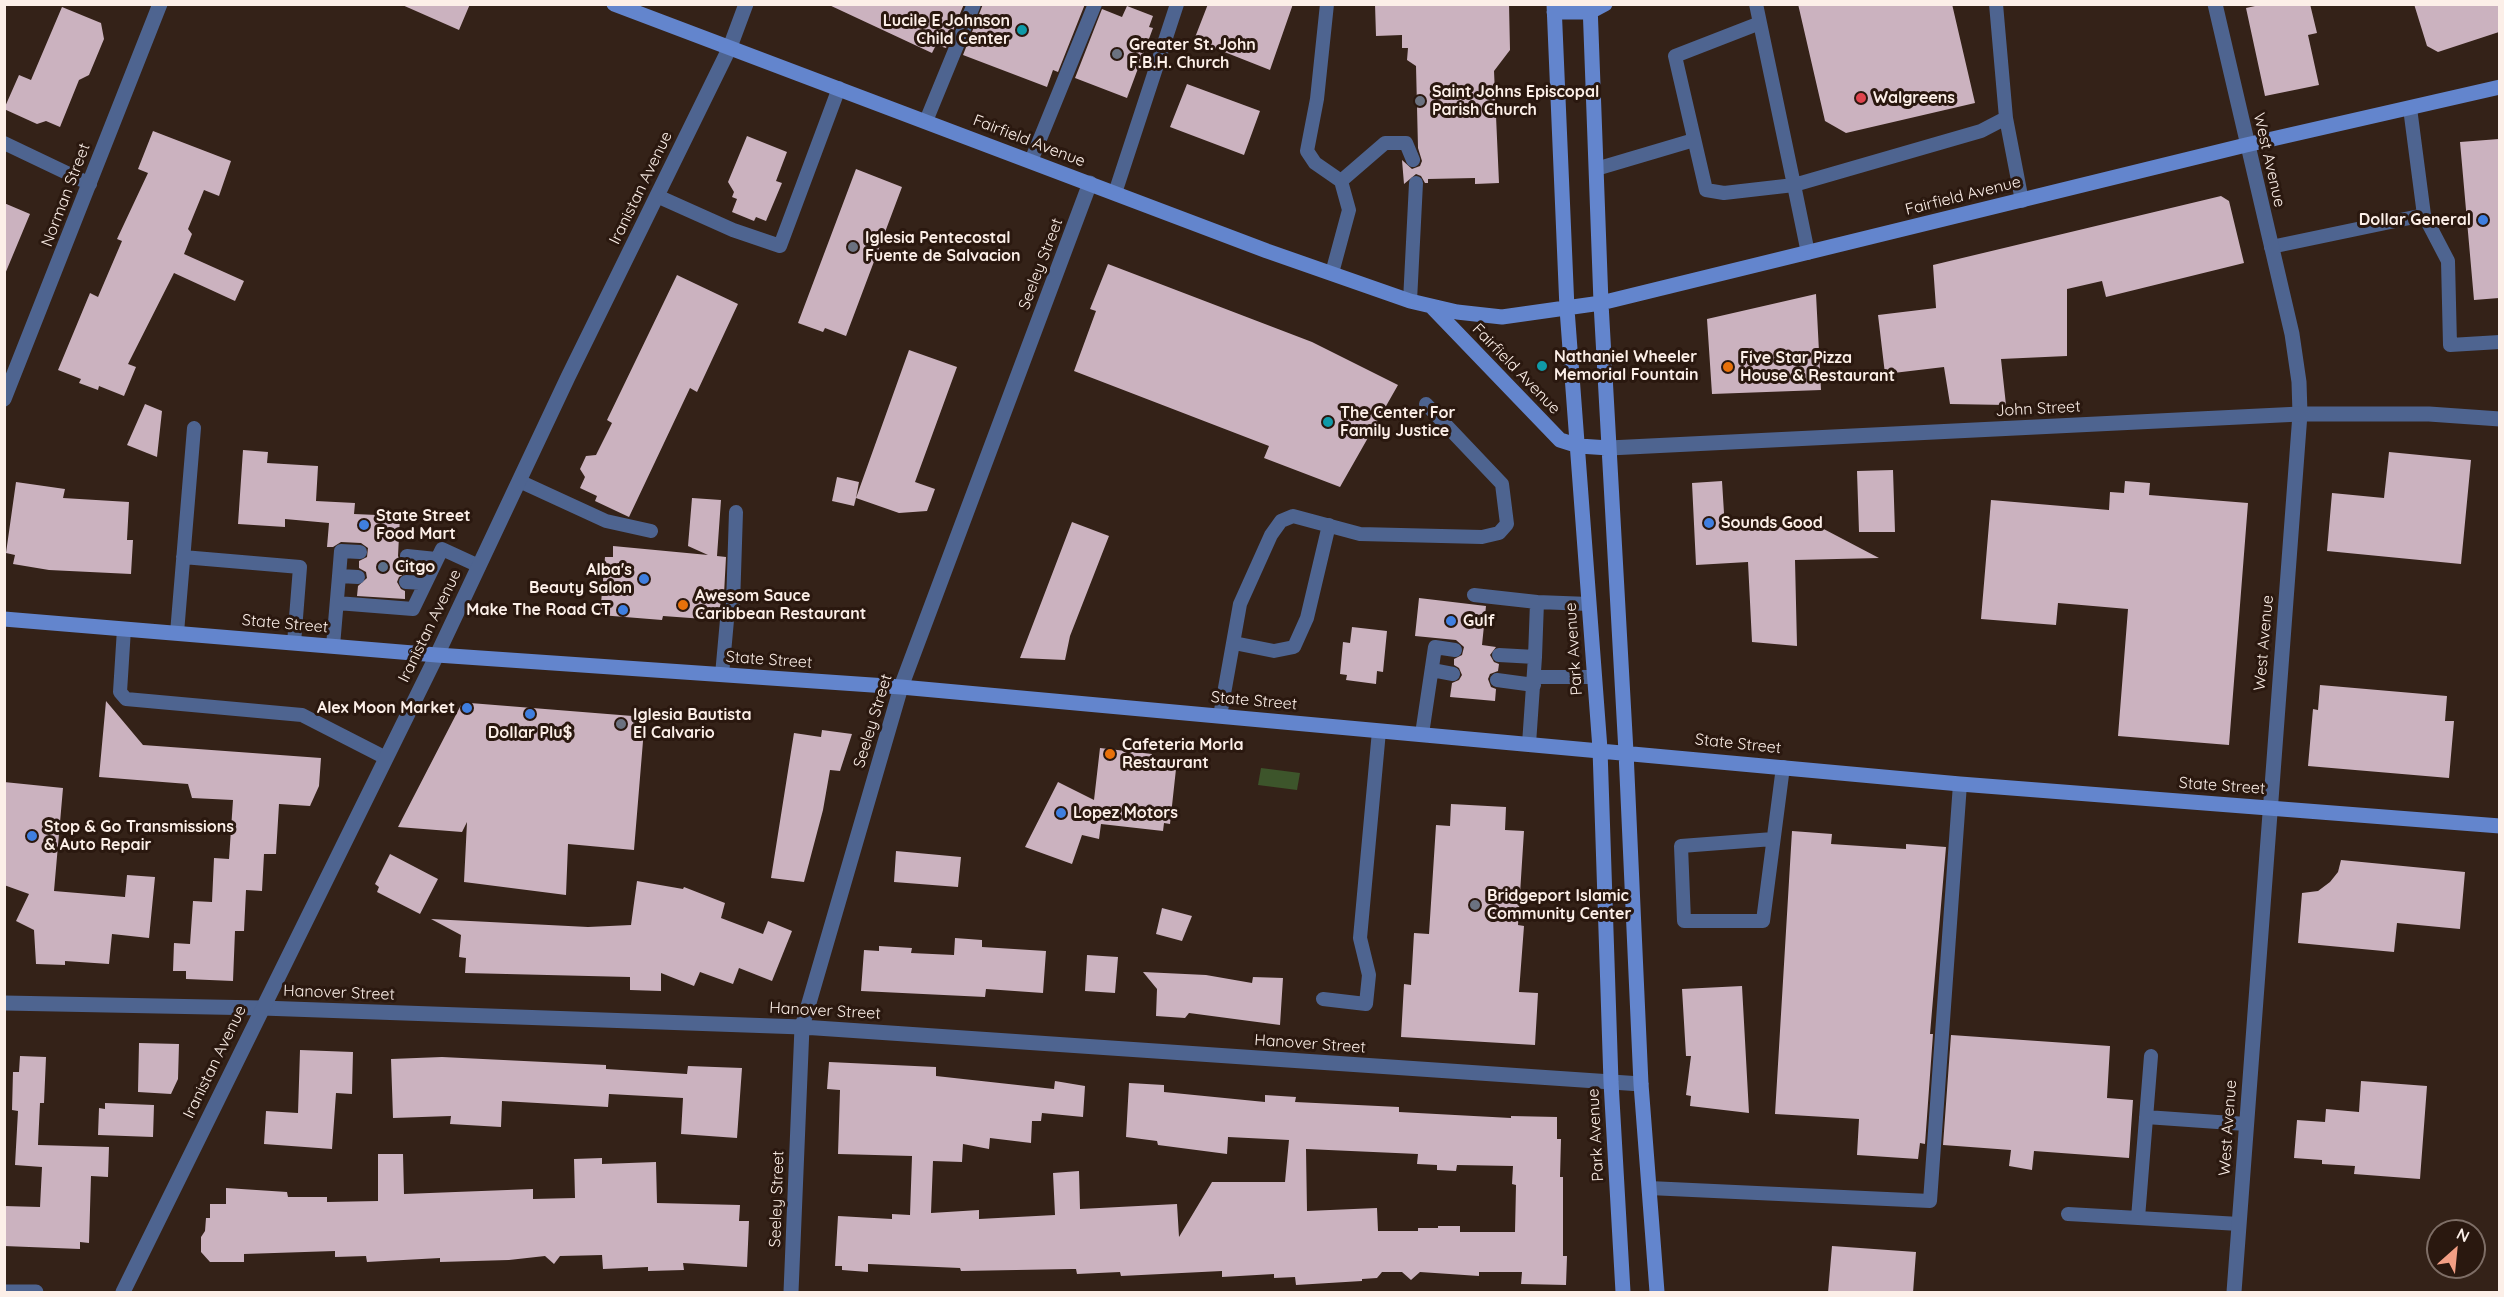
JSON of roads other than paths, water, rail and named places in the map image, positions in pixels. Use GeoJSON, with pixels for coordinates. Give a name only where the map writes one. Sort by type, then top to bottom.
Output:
{"type":"FeatureCollection","features":[{"type":"Feature","properties":{"kind":"main road","name":"Fairfield Avenue"},"geometry":{"type":"LineString","coordinates":[[614,4],[1115,193],[1410,301],[1432,307],[1502,317],[1600,303],[2246,145],[2499,87]]}},
{"type":"Feature","properties":{"kind":"main road"},"geometry":{"type":"LineString","coordinates":[[1554,8],[1590,8],[1605,4]]}},
{"type":"Feature","properties":{"kind":"main road","name":"Park Avenue"},"geometry":{"type":"LineString","coordinates":[[1554,8],[1567,309],[1600,749],[1611,1082],[1623,1293]]}},
{"type":"Feature","properties":{"kind":"main road"},"geometry":{"type":"LineString","coordinates":[[1590,8],[1600,303],[1626,752],[1641,1084],[1657,1293]]}},
{"type":"Feature","properties":{"kind":"main road","name":"Fairfield Avenue"},"geometry":{"type":"LineString","coordinates":[[1432,307],[1560,440],[1579,446]]}},
{"type":"Feature","properties":{"kind":"main road","name":"John Street"},"geometry":{"type":"LineString","coordinates":[[1579,446],[1609,448]]}},
{"type":"Feature","properties":{"kind":"main road","name":"State Street"},"geometry":{"type":"LineString","coordinates":[[4,619],[437,655],[901,687],[1600,749],[1960,784],[2499,826]]}},
{"type":"Feature","properties":{"kind":"street","name":"Norman Street"},"geometry":{"type":"LineString","coordinates":[[4,399],[11,368],[90,184],[160,4]]}},
{"type":"Feature","properties":{"kind":"street","name":"Iranistan Avenue"},"geometry":{"type":"LineString","coordinates":[[123,1293],[437,655],[730,47],[746,4]]}},
{"type":"Feature","properties":{"kind":"street","name":"West Avenue"},"geometry":{"type":"LineString","coordinates":[[2215,4],[2246,145],[2292,334],[2299,382],[2300,414],[2234,1293]]}},
{"type":"Feature","properties":{"kind":"street","name":"Seeley Street"},"geometry":{"type":"LineString","coordinates":[[791,1293],[802,1027],[901,687],[1090,183]]}},
{"type":"Feature","properties":{"kind":"street","name":"John Street"},"geometry":{"type":"LineString","coordinates":[[1609,448],[2300,414],[2429,414],[2499,419]]}},
{"type":"Feature","properties":{"kind":"street","name":"Hanover Street"},"geometry":{"type":"LineString","coordinates":[[4,1003],[262,1008],[802,1027],[1641,1084]]}},
{"type":"Feature","properties":{"kind":"street"},"geometry":{"type":"LineString","coordinates":[[4,1292],[36,1293]]}},
{"type":"Feature","properties":{"kind":"lane"},"geometry":{"type":"LineString","coordinates":[[926,121],[974,4]]}},
{"type":"Feature","properties":{"kind":"lane"},"geometry":{"type":"LineString","coordinates":[[1031,161],[1095,4]]}},
{"type":"Feature","properties":{"kind":"lane"},"geometry":{"type":"LineString","coordinates":[[1115,193],[1177,4]]}},
{"type":"Feature","properties":{"kind":"lane"},"geometry":{"type":"LineString","coordinates":[[1327,4],[1317,99],[1307,151],[1315,163],[1341,181],[1349,210],[1332,273]]}},
{"type":"Feature","properties":{"kind":"lane"},"geometry":{"type":"LineString","coordinates":[[1756,4],[1808,253]]}},
{"type":"Feature","properties":{"kind":"lane"},"geometry":{"type":"LineString","coordinates":[[1996,4],[2006,118],[2022,201]]}},
{"type":"Feature","properties":{"kind":"lane"},"geometry":{"type":"LineString","coordinates":[[1760,23],[1676,56],[1706,190],[1724,194],[1794,185],[1981,131],[2006,118]]}},
{"type":"Feature","properties":{"kind":"lane"},"geometry":{"type":"LineString","coordinates":[[657,196],[733,230],[780,246],[838,88]]}},
{"type":"Feature","properties":{"kind":"lane"},"geometry":{"type":"LineString","coordinates":[[2410,108],[2424,215],[2448,261],[2450,345],[2499,342]]}},
{"type":"Feature","properties":{"kind":"lane"},"geometry":{"type":"LineString","coordinates":[[1596,170],[1694,140]]}},
{"type":"Feature","properties":{"kind":"lane"},"geometry":{"type":"LineString","coordinates":[[4,143],[90,184]]}},
{"type":"Feature","properties":{"kind":"lane"},"geometry":{"type":"LineString","coordinates":[[1341,181],[1385,143],[1406,143],[1413,160]]}},
{"type":"Feature","properties":{"kind":"lane"},"geometry":{"type":"LineString","coordinates":[[1410,301],[1416,183]]}},
{"type":"Feature","properties":{"kind":"lane"},"geometry":{"type":"LineString","coordinates":[[2271,247],[2424,215]]}},
{"type":"Feature","properties":{"kind":"lane"},"geometry":{"type":"LineString","coordinates":[[1220,716],[1240,604],[1271,535],[1281,521],[1293,516],[1360,534],[1482,537],[1499,533],[1507,524],[1502,484],[1426,404]]}},
{"type":"Feature","properties":{"kind":"lane"},"geometry":{"type":"LineString","coordinates":[[177,633],[194,428]]}},
{"type":"Feature","properties":{"kind":"lane"},"geometry":{"type":"LineString","coordinates":[[519,481],[606,521],[651,531]]}},
{"type":"Feature","properties":{"kind":"lane"},"geometry":{"type":"LineString","coordinates":[[722,675],[727,620],[733,605],[736,512]]}},
{"type":"Feature","properties":{"kind":"lane"},"geometry":{"type":"LineString","coordinates":[[1234,643],[1274,651],[1294,647],[1307,618],[1329,525]]}},
{"type":"Feature","properties":{"kind":"lane"},"geometry":{"type":"LineString","coordinates":[[337,603],[412,609],[442,549],[479,566]]}},
{"type":"Feature","properties":{"kind":"lane"},"geometry":{"type":"LineString","coordinates":[[333,646],[341,551],[360,552]]}},
{"type":"Feature","properties":{"kind":"lane"},"geometry":{"type":"LineString","coordinates":[[407,556],[436,559]]}},
{"type":"Feature","properties":{"kind":"lane"},"geometry":{"type":"LineString","coordinates":[[183,557],[300,567],[294,643]]}},
{"type":"Feature","properties":{"kind":"lane"},"geometry":{"type":"LineString","coordinates":[[339,576],[358,577]]}},
{"type":"Feature","properties":{"kind":"lane"},"geometry":{"type":"LineString","coordinates":[[406,582],[424,583]]}},
{"type":"Feature","properties":{"kind":"lane"},"geometry":{"type":"LineString","coordinates":[[1474,595],[1537,602],[1589,604]]}},
{"type":"Feature","properties":{"kind":"lane"},"geometry":{"type":"LineString","coordinates":[[1530,744],[1537,602]]}},
{"type":"Feature","properties":{"kind":"lane"},"geometry":{"type":"LineString","coordinates":[[124,629],[120,692],[126,699],[302,715],[386,758]]}},
{"type":"Feature","properties":{"kind":"lane"},"geometry":{"type":"LineString","coordinates":[[1422,734],[1435,647],[1455,650]]}},
{"type":"Feature","properties":{"kind":"lane"},"geometry":{"type":"LineString","coordinates":[[1500,654],[1535,657]]}},
{"type":"Feature","properties":{"kind":"lane"},"geometry":{"type":"LineString","coordinates":[[1432,670],[1453,674]]}},
{"type":"Feature","properties":{"kind":"lane"},"geometry":{"type":"LineString","coordinates":[[1497,680],[1534,681],[1594,677]]}},
{"type":"Feature","properties":{"kind":"lane"},"geometry":{"type":"LineString","coordinates":[[1323,999],[1366,1004],[1369,975],[1360,938],[1379,730]]}},
{"type":"Feature","properties":{"kind":"lane"},"geometry":{"type":"LineString","coordinates":[[1773,839],[1681,846],[1684,921],[1763,921],[1784,767]]}},
{"type":"Feature","properties":{"kind":"lane"},"geometry":{"type":"LineString","coordinates":[[1649,1188],[1930,1201],[1960,784]]}},
{"type":"Feature","properties":{"kind":"lane"},"geometry":{"type":"LineString","coordinates":[[2138,1218],[2151,1056]]}},
{"type":"Feature","properties":{"kind":"lane"},"geometry":{"type":"LineString","coordinates":[[2146,1117],[2246,1124]]}},
{"type":"Feature","properties":{"kind":"lane"},"geometry":{"type":"LineString","coordinates":[[2068,1214],[2239,1224]]}},
{"type":"Feature","properties":{"kind":"place","name":"Lucile E Johnson Child Center"},"geometry":{"type":"Point","coordinates":[1022,30]}},
{"type":"Feature","properties":{"kind":"place","name":"Greater St. John F.B.H. Church"},"geometry":{"type":"Point","coordinates":[1117,54]}},
{"type":"Feature","properties":{"kind":"place","name":"Walgreens"},"geometry":{"type":"Point","coordinates":[1861,98]}},
{"type":"Feature","properties":{"kind":"place","name":"Saint Johns Episcopal Parish Church"},"geometry":{"type":"Point","coordinates":[1420,101]}},
{"type":"Feature","properties":{"kind":"place","name":"Dollar General"},"geometry":{"type":"Point","coordinates":[2483,220]}},
{"type":"Feature","properties":{"kind":"place","name":"Iglesia Pentecostal Fuente de Salvacion"},"geometry":{"type":"Point","coordinates":[853,247]}},
{"type":"Feature","properties":{"kind":"place","name":"Nathaniel Wheeler Memorial Fountain"},"geometry":{"type":"Point","coordinates":[1542,366]}},
{"type":"Feature","properties":{"kind":"place","name":"Five Star Pizza House & Restaurant"},"geometry":{"type":"Point","coordinates":[1728,367]}},
{"type":"Feature","properties":{"kind":"place","name":"The Center For Family Justice"},"geometry":{"type":"Point","coordinates":[1328,422]}},
{"type":"Feature","properties":{"kind":"place","name":"Sounds Good"},"geometry":{"type":"Point","coordinates":[1709,523]}},
{"type":"Feature","properties":{"kind":"place","name":"State Street Food Mart"},"geometry":{"type":"Point","coordinates":[364,525]}},
{"type":"Feature","properties":{"kind":"place","name":"Citgo"},"geometry":{"type":"Point","coordinates":[383,567]}},
{"type":"Feature","properties":{"kind":"place","name":"Alba's Beauty Salon"},"geometry":{"type":"Point","coordinates":[644,579]}},
{"type":"Feature","properties":{"kind":"place","name":"Awesom Sauce Caribbean Restaurant"},"geometry":{"type":"Point","coordinates":[683,605]}},
{"type":"Feature","properties":{"kind":"place","name":"Make The Road CT"},"geometry":{"type":"Point","coordinates":[623,610]}},
{"type":"Feature","properties":{"kind":"place","name":"Gulf"},"geometry":{"type":"Point","coordinates":[1451,621]}},
{"type":"Feature","properties":{"kind":"place","name":"Alex Moon Market"},"geometry":{"type":"Point","coordinates":[467,708]}},
{"type":"Feature","properties":{"kind":"place","name":"Dollar Plu$"},"geometry":{"type":"Point","coordinates":[530,714]}},
{"type":"Feature","properties":{"kind":"place","name":"Iglesia Bautista El Calvario"},"geometry":{"type":"Point","coordinates":[621,724]}},
{"type":"Feature","properties":{"kind":"place","name":"Cafeteria Morla Restaurant"},"geometry":{"type":"Point","coordinates":[1110,754]}},
{"type":"Feature","properties":{"kind":"place","name":"Lopez Motors"},"geometry":{"type":"Point","coordinates":[1061,813]}},
{"type":"Feature","properties":{"kind":"place","name":"Stop & Go Transmissions & Auto Repair"},"geometry":{"type":"Point","coordinates":[32,836]}},
{"type":"Feature","properties":{"kind":"place","name":"Bridgeport Islamic Community Center"},"geometry":{"type":"Point","coordinates":[1475,905]}}]}
